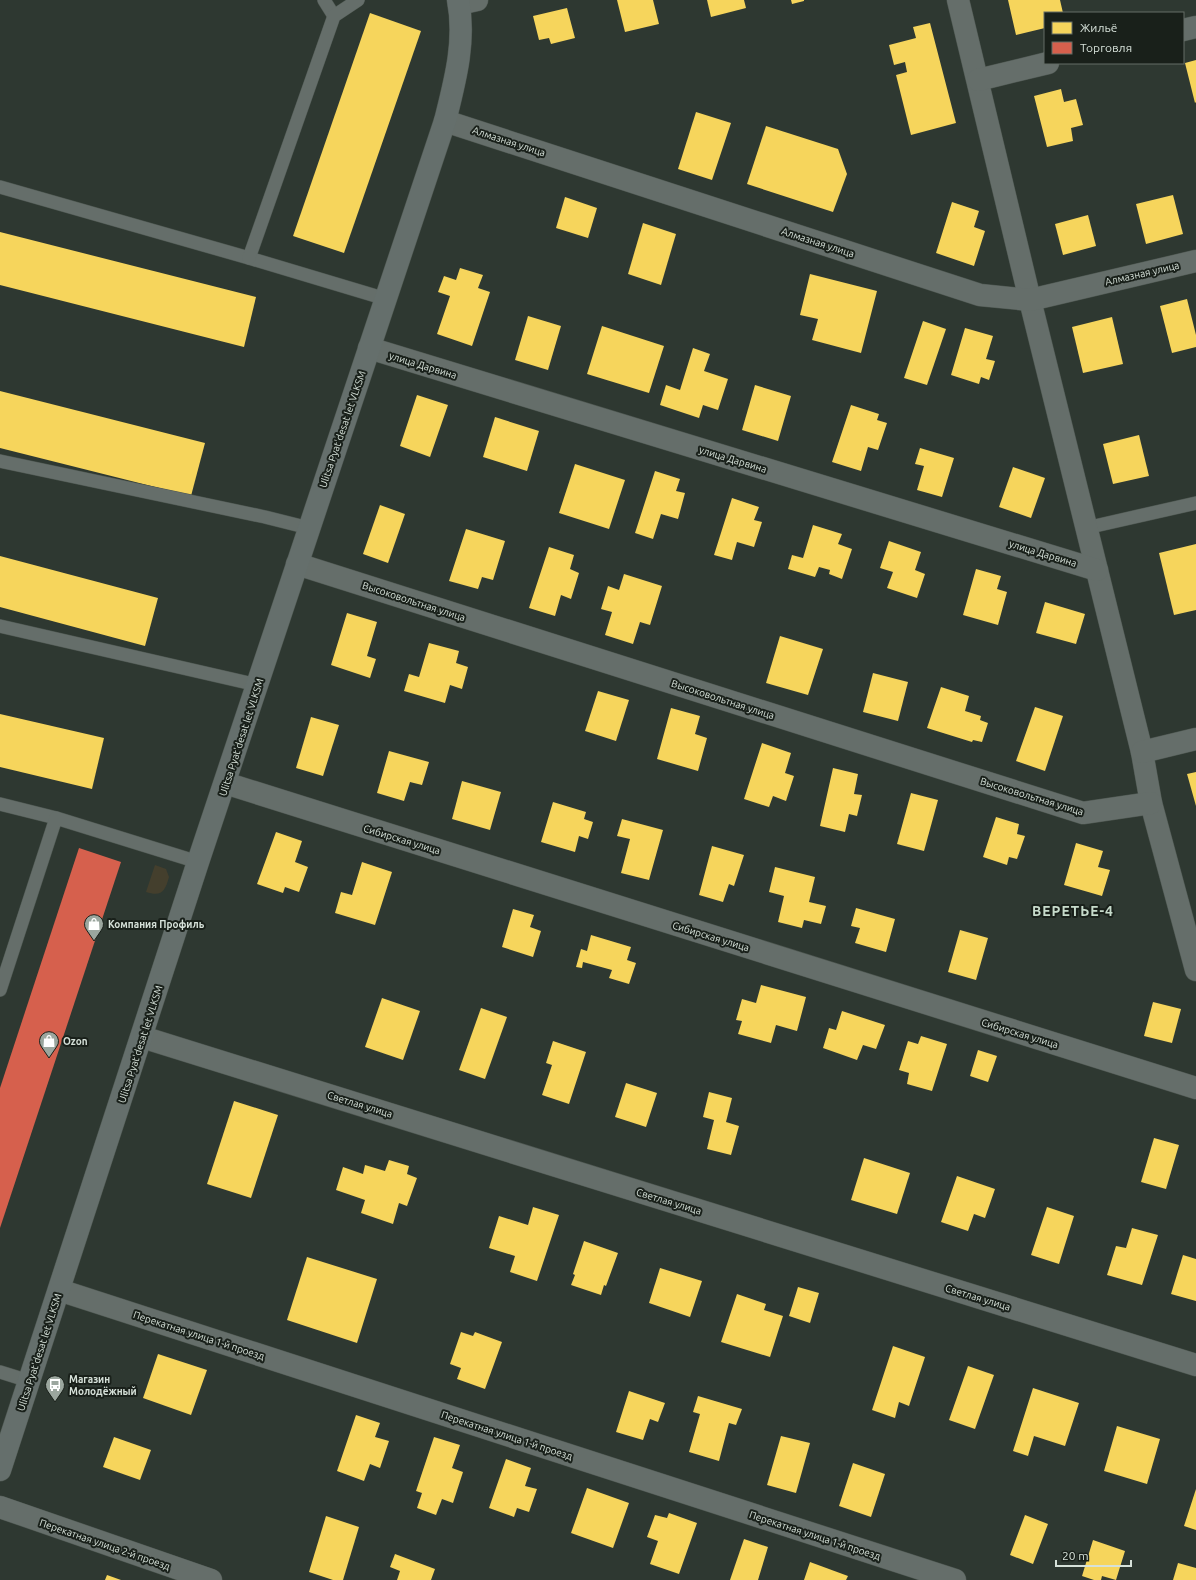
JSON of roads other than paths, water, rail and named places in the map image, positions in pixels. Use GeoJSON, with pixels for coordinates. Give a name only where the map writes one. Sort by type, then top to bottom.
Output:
{"type":"FeatureCollection","features":[{"type":"Feature","properties":{"kind":"main road","name":"Ulitsa Pyat'desat let VLKSM"},"geometry":{"type":"LineString","coordinates":[[0,1469],[198,862],[258,686],[297,564],[445,121],[457,76],[464,2]]}},
{"type":"Feature","properties":{"kind":"street"},"geometry":{"type":"LineString","coordinates":[[958,0],[1030,300],[1142,752],[1151,803],[1196,970]]}},
{"type":"Feature","properties":{"kind":"street"},"geometry":{"type":"LineString","coordinates":[[1184,30],[1196,27]]}},
{"type":"Feature","properties":{"kind":"street"},"geometry":{"type":"LineString","coordinates":[[978,80],[1044,64]]}},
{"type":"Feature","properties":{"kind":"street","name":"Алмазная улица"},"geometry":{"type":"LineString","coordinates":[[445,121],[980,294],[1030,300],[1196,261]]}},
{"type":"Feature","properties":{"kind":"street","name":"улица Дарвина"},"geometry":{"type":"LineString","coordinates":[[369,348],[1097,570]]}},
{"type":"Feature","properties":{"kind":"street","name":"Высоковольтная улица"},"geometry":{"type":"LineString","coordinates":[[297,564],[1083,813],[1151,803]]}},
{"type":"Feature","properties":{"kind":"street"},"geometry":{"type":"LineString","coordinates":[[1142,752],[1196,739]]}},
{"type":"Feature","properties":{"kind":"street","name":"Сибирская улица"},"geometry":{"type":"LineString","coordinates":[[225,783],[1196,1088]]}},
{"type":"Feature","properties":{"kind":"street","name":"Светлая улица"},"geometry":{"type":"LineString","coordinates":[[142,1037],[1196,1365]]}},
{"type":"Feature","properties":{"kind":"street","name":"Перекатная улица 1-й проезд"},"geometry":{"type":"LineString","coordinates":[[59,1290],[955,1580]]}},
{"type":"Feature","properties":{"kind":"street","name":"Перекатная улица 2-й проезд"},"geometry":{"type":"LineString","coordinates":[[0,1507],[210,1580]]}},
{"type":"Feature","properties":{"kind":"lane"},"geometry":{"type":"LineString","coordinates":[[324,0],[334,16]]}},
{"type":"Feature","properties":{"kind":"lane"},"geometry":{"type":"LineString","coordinates":[[249,258],[334,16],[358,0]]}},
{"type":"Feature","properties":{"kind":"lane"},"geometry":{"type":"LineString","coordinates":[[0,187],[386,299]]}},
{"type":"Feature","properties":{"kind":"lane"},"geometry":{"type":"LineString","coordinates":[[0,461],[265,516],[309,528]]}},
{"type":"Feature","properties":{"kind":"lane"},"geometry":{"type":"LineString","coordinates":[[1086,528],[1196,503]]}},
{"type":"Feature","properties":{"kind":"lane"},"geometry":{"type":"LineString","coordinates":[[0,626],[258,686]]}},
{"type":"Feature","properties":{"kind":"lane"},"geometry":{"type":"LineString","coordinates":[[0,804],[56,818],[198,862]]}},
{"type":"Feature","properties":{"kind":"lane"},"geometry":{"type":"LineString","coordinates":[[0,990],[56,818]]}},
{"type":"Feature","properties":{"kind":"lane"},"geometry":{"type":"LineString","coordinates":[[0,1372],[29,1381]]}},
{"type":"Feature","properties":{"kind":"place","name":"Компания Профиль"},"geometry":{"type":"Point","coordinates":[94,941]}},
{"type":"Feature","properties":{"kind":"place","name":"Ozon"},"geometry":{"type":"Point","coordinates":[49,1058]}},
{"type":"Feature","properties":{"kind":"place","name":"Магазин Молодёжный"},"geometry":{"type":"Point","coordinates":[55,1402]}},
{"type":"Feature","properties":{"kind":"district","name":"ВЕРЕТЬЕ-4"},"geometry":{"type":"Point","coordinates":[1073,911]}}]}
